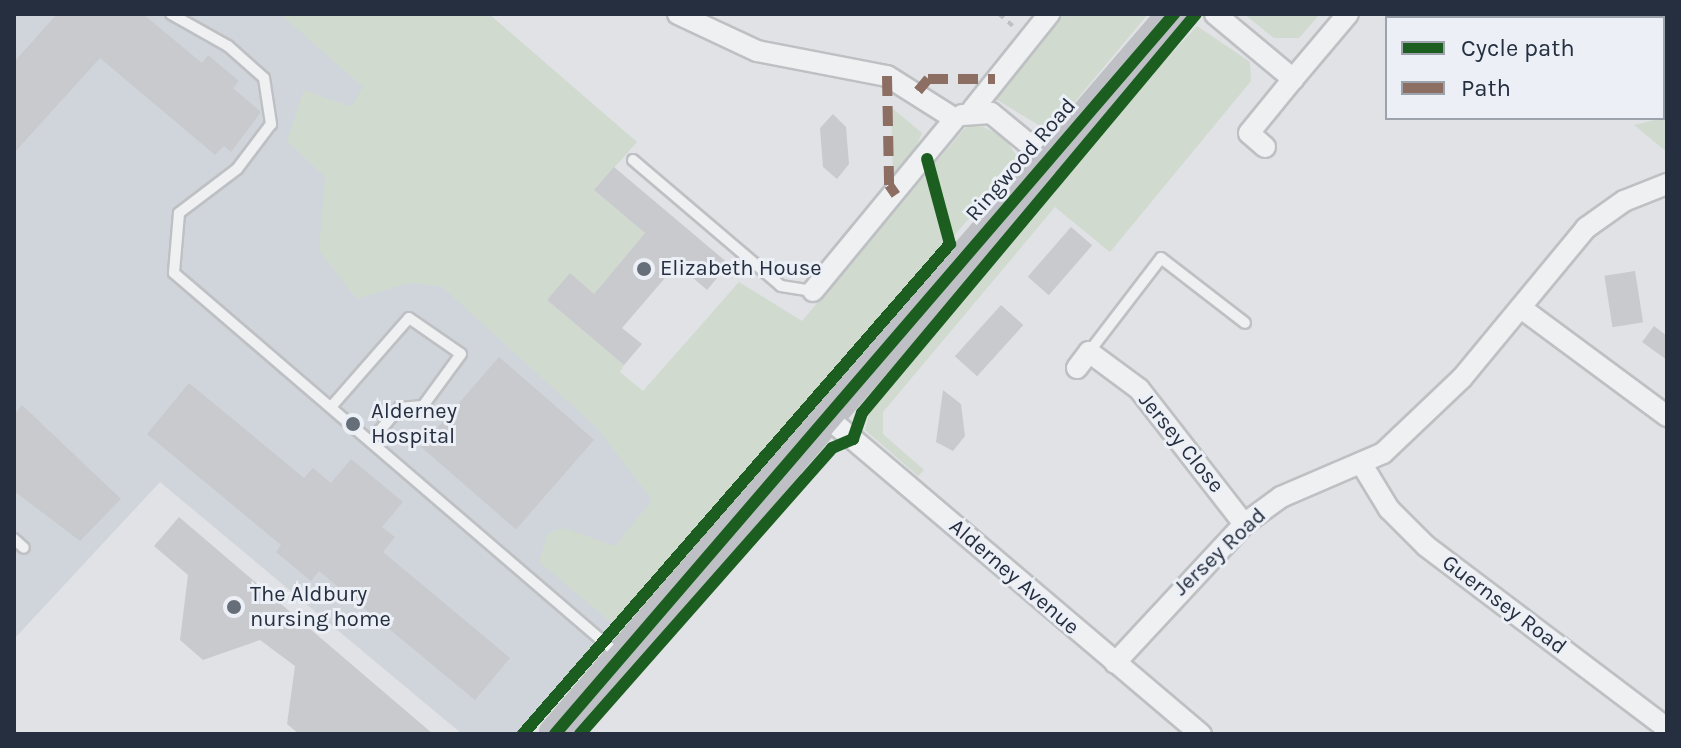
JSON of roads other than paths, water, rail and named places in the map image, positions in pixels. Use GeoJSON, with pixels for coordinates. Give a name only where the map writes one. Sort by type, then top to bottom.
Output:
{"type":"FeatureCollection","features":[{"type":"Feature","properties":{"kind":"main road","name":"Ringwood Road"},"geometry":{"type":"LineString","coordinates":[[555,734],[1174,14]]}},
{"type":"Feature","properties":{"kind":"street"},"geometry":{"type":"LineString","coordinates":[[678,14],[757,51],[887,76],[964,114],[991,113],[1047,159]]}},
{"type":"Feature","properties":{"kind":"street"},"geometry":{"type":"LineString","coordinates":[[813,291],[1049,14]]}},
{"type":"Feature","properties":{"kind":"street"},"geometry":{"type":"LineString","coordinates":[[1215,14],[1293,79]]}},
{"type":"Feature","properties":{"kind":"street"},"geometry":{"type":"LineString","coordinates":[[1265,147],[1249,133],[1348,14]]}},
{"type":"Feature","properties":{"kind":"street","name":"Jersey Road"},"geometry":{"type":"LineString","coordinates":[[1115,663],[1244,524],[1281,497],[1361,463],[1426,417],[1586,228],[1624,201],[1667,184]]}},
{"type":"Feature","properties":{"kind":"street"},"geometry":{"type":"LineString","coordinates":[[1521,308],[1667,416]]}},
{"type":"Feature","properties":{"kind":"street","name":"Jersey Close"},"geometry":{"type":"LineString","coordinates":[[1083,360],[1139,389],[1244,524]]}},
{"type":"Feature","properties":{"kind":"street","name":"Alderney Avenue"},"geometry":{"type":"LineString","coordinates":[[828,418],[1190,731]]}},
{"type":"Feature","properties":{"kind":"street","name":"Guernsey Road"},"geometry":{"type":"LineString","coordinates":[[1361,463],[1389,509],[1426,546],[1667,728]]}},
{"type":"Feature","properties":{"kind":"lane"},"geometry":{"type":"LineString","coordinates":[[171,14],[228,46],[264,78],[271,124],[237,169],[179,213],[174,273],[623,658]]}},
{"type":"Feature","properties":{"kind":"lane"},"geometry":{"type":"LineString","coordinates":[[633,160],[781,286],[813,291]]}},
{"type":"Feature","properties":{"kind":"lane"},"geometry":{"type":"LineString","coordinates":[[1083,360],[1161,258],[1245,323]]}},
{"type":"Feature","properties":{"kind":"lane"},"geometry":{"type":"LineString","coordinates":[[331,407],[409,318],[461,354],[423,406],[399,408],[371,441]]}},
{"type":"Feature","properties":{"kind":"lane"},"geometry":{"type":"LineString","coordinates":[[14,539],[24,548]]}},
{"type":"Feature","properties":{"kind":"place","name":"Elizabeth House"},"geometry":{"type":"Point","coordinates":[644,269]}},
{"type":"Feature","properties":{"kind":"place","name":"Alderney Hospital"},"geometry":{"type":"Point","coordinates":[353,424]}},
{"type":"Feature","properties":{"kind":"place","name":"The Aldbury nursing home"},"geometry":{"type":"Point","coordinates":[234,607]}}]}
